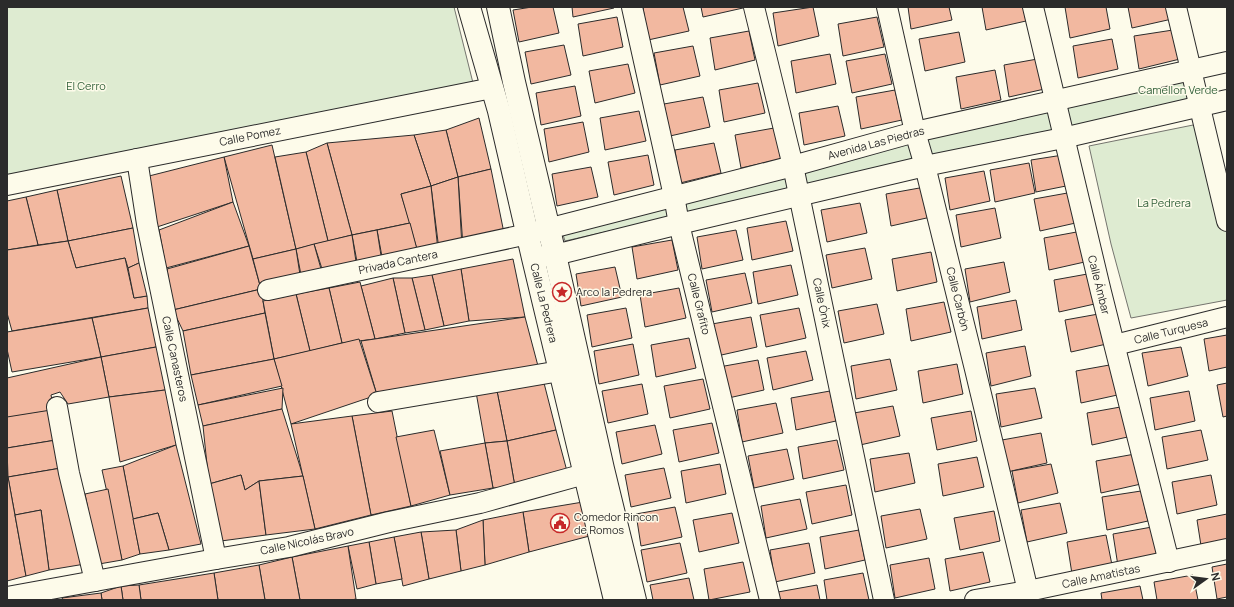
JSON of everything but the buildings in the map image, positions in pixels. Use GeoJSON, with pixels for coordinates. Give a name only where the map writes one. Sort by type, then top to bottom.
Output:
{"type":"FeatureCollection","features":[{"type":"Feature","properties":{"kind":"main road","name":"Calle La Pedrera"},"geometry":{"type":"LineString","coordinates":[[469,7],[499,111],[560,370],[635,600]]}},
{"type":"Feature","properties":{"kind":"main road","name":"Calle La Pedrera"},"geometry":{"type":"LineString","coordinates":[[498,7],[514,82],[555,255],[594,472],[615,600]]}},
{"type":"Feature","properties":{"kind":"street","name":"Calle Grafito"},"geometry":{"type":"LineString","coordinates":[[632,7],[680,224],[770,600]]}},
{"type":"Feature","properties":{"kind":"street","name":"Calle Ónix"},"geometry":{"type":"LineString","coordinates":[[754,7],[793,166],[884,600]]}},
{"type":"Feature","properties":{"kind":"street","name":"Calle Carbón"},"geometry":{"type":"LineString","coordinates":[[887,7],[915,132],[925,166],[1028,591]]}},
{"type":"Feature","properties":{"kind":"street","name":"Calle Ámbar"},"geometry":{"type":"LineString","coordinates":[[1033,7],[1056,100],[1063,138],[1169,562]]}},
{"type":"Feature","properties":{"kind":"street"},"geometry":{"type":"LineString","coordinates":[[1176,7],[1227,221]]}},
{"type":"Feature","properties":{"kind":"street","name":"Avenida Las Piedras"},"geometry":{"type":"LineString","coordinates":[[528,234],[793,166],[915,132],[1227,62]]}},
{"type":"Feature","properties":{"kind":"street","name":"Calle Pomez"},"geometry":{"type":"LineString","coordinates":[[7,185],[492,88]]}},
{"type":"Feature","properties":{"kind":"street"},"geometry":{"type":"LineString","coordinates":[[533,258],[555,255],[925,166],[1063,138],[1227,100]]}},
{"type":"Feature","properties":{"kind":"street","name":"Calle Canasteros"},"geometry":{"type":"LineString","coordinates":[[137,159],[147,224],[216,559]]}},
{"type":"Feature","properties":{"kind":"street","name":"Privada Cantera"},"geometry":{"type":"LineString","coordinates":[[268,290],[528,234]]}},
{"type":"Feature","properties":{"kind":"street","name":"Calle Turquesa"},"geometry":{"type":"LineString","coordinates":[[1115,345],[1227,317]]}},
{"type":"Feature","properties":{"kind":"street"},"geometry":{"type":"LineString","coordinates":[[378,402],[560,370]]}},
{"type":"Feature","properties":{"kind":"street"},"geometry":{"type":"LineString","coordinates":[[57,407],[69,473],[95,581]]}},
{"type":"Feature","properties":{"kind":"street","name":"Calle Nicolás Bravo"},"geometry":{"type":"LineString","coordinates":[[7,597],[289,547],[390,522],[480,503],[594,472]]}},
{"type":"Feature","properties":{"kind":"street","name":"Calle Amatistas"},"geometry":{"type":"LineString","coordinates":[[975,600],[1028,591],[1227,549]]}},
{"type":"Feature","properties":{"kind":"green space","name":"El Cerro"},"geometry":{"type":"Polygon","coordinates":[[[7,7],[454,7],[473,83],[7,183],[7,7]]]}},
{"type":"Feature","properties":{"kind":"green space","name":"Camellon Verde"},"geometry":{"type":"Polygon","coordinates":[[[1195,74],[1202,97],[565,241],[561,228],[1195,74]]]}},
{"type":"Feature","properties":{"kind":"green space","name":"La Pedrera"},"geometry":{"type":"Polygon","coordinates":[[[1208,122],[1227,210],[1227,300],[1131,318],[1111,244],[1089,146],[1208,122]]]}},
{"type":"Feature","properties":{"kind":"place","name":"Arco la Pedrera"},"geometry":{"type":"Point","coordinates":[562,292]}},
{"type":"Feature","properties":{"kind":"place","name":"Comedor Rincon de Romos"},"geometry":{"type":"Point","coordinates":[560,523]}}]}
